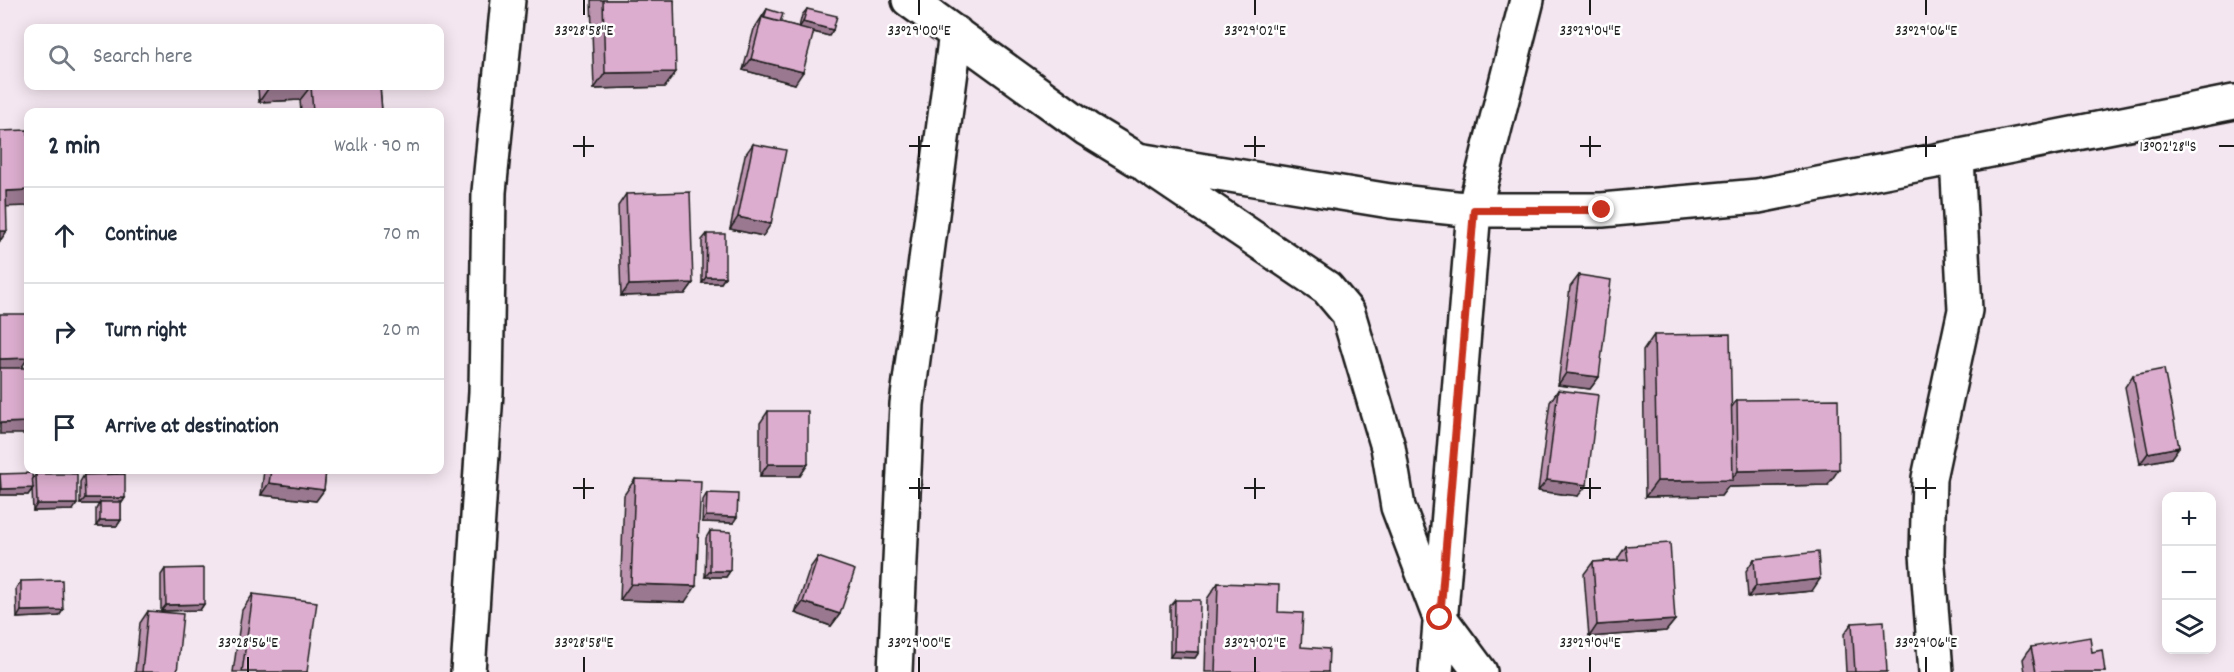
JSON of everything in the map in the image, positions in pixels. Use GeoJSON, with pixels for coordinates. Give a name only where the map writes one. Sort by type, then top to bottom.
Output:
{"type":"FeatureCollection","features":[{"type":"Feature","properties":{"kind":"street"},"geometry":{"type":"LineString","coordinates":[[468,672],[486,392],[489,192],[508,0]]}},
{"type":"Feature","properties":{"kind":"street"},"geometry":{"type":"LineString","coordinates":[[909,0],[1087,129],[1138,160],[1327,288],[1348,314],[1388,447],[1398,507],[1440,618],[1480,672]]}},
{"type":"Feature","properties":{"kind":"street"},"geometry":{"type":"LineString","coordinates":[[1436,672],[1474,210],[1527,0]]}},
{"type":"Feature","properties":{"kind":"street"},"geometry":{"type":"LineString","coordinates":[[895,672],[907,404],[956,33]]}},
{"type":"Feature","properties":{"kind":"street"},"geometry":{"type":"LineString","coordinates":[[1138,160],[1390,201],[1474,210],[1602,210],[1758,196],[2234,102]]}},
{"type":"Feature","properties":{"kind":"street"},"geometry":{"type":"LineString","coordinates":[[1936,672],[1927,554],[1929,478],[1965,310],[1957,158]]}},
{"type":"Feature","properties":{"kind":"building"},"geometry":{"type":"Polygon","coordinates":[[[603,0],[674,0],[676,72],[605,73],[603,0]]]}},
{"type":"Feature","properties":{"kind":"building"},"geometry":{"type":"Polygon","coordinates":[[[767,9],[783,14],[780,22],[764,18],[767,9]]]}},
{"type":"Feature","properties":{"kind":"building"},"geometry":{"type":"Polygon","coordinates":[[[807,9],[837,16],[833,30],[803,22],[807,9]]]}},
{"type":"Feature","properties":{"kind":"building"},"geometry":{"type":"Polygon","coordinates":[[[762,17],[814,31],[803,72],[751,59],[762,17]]]}},
{"type":"Feature","properties":{"kind":"building"},"geometry":{"type":"Polygon","coordinates":[[[311,90],[380,90],[382,108],[313,108],[311,90]]]}},
{"type":"Feature","properties":{"kind":"building"},"geometry":{"type":"Polygon","coordinates":[[[24,130],[24,190],[6,191],[7,231],[0,231],[0,131],[24,130]]]}},
{"type":"Feature","properties":{"kind":"building"},"geometry":{"type":"Polygon","coordinates":[[[753,144],[786,150],[771,224],[738,217],[753,144]]]}},
{"type":"Feature","properties":{"kind":"building"},"geometry":{"type":"Polygon","coordinates":[[[690,192],[693,283],[629,285],[626,194],[690,192]]]}},
{"type":"Feature","properties":{"kind":"building"},"geometry":{"type":"Polygon","coordinates":[[[707,234],[725,234],[725,277],[706,277],[707,234]]]}},
{"type":"Feature","properties":{"kind":"building"},"geometry":{"type":"Polygon","coordinates":[[[1579,275],[1611,280],[1599,377],[1566,373],[1579,275]]]}},
{"type":"Feature","properties":{"kind":"building"},"geometry":{"type":"Polygon","coordinates":[[[0,314],[24,314],[24,358],[0,359],[0,314]]]}},
{"type":"Feature","properties":{"kind":"building"},"geometry":{"type":"Polygon","coordinates":[[[1730,334],[1733,480],[1657,481],[1654,335],[1730,334]]]}},
{"type":"Feature","properties":{"kind":"building"},"geometry":{"type":"Polygon","coordinates":[[[0,368],[24,368],[24,422],[0,423],[0,368]]]}},
{"type":"Feature","properties":{"kind":"building"},"geometry":{"type":"Polygon","coordinates":[[[2164,369],[2179,447],[2148,453],[2133,375],[2164,369]]]}},
{"type":"Feature","properties":{"kind":"building"},"geometry":{"type":"Polygon","coordinates":[[[1558,390],[1598,395],[1587,485],[1547,480],[1558,390]]]}},
{"type":"Feature","properties":{"kind":"building"},"geometry":{"type":"Polygon","coordinates":[[[1838,399],[1839,469],[1738,471],[1737,400],[1838,399]]]}},
{"type":"Feature","properties":{"kind":"building"},"geometry":{"type":"Polygon","coordinates":[[[768,411],[808,411],[808,464],[768,464],[768,411]]]}},
{"type":"Feature","properties":{"kind":"building"},"geometry":{"type":"Polygon","coordinates":[[[0,474],[32,474],[33,488],[1,489],[0,474]]]}},
{"type":"Feature","properties":{"kind":"building"},"geometry":{"type":"Polygon","coordinates":[[[36,474],[77,474],[77,504],[37,504],[36,474]]]}},
{"type":"Feature","properties":{"kind":"building"},"geometry":{"type":"Polygon","coordinates":[[[125,474],[125,498],[85,498],[84,475],[125,474]]]}},
{"type":"Feature","properties":{"kind":"building"},"geometry":{"type":"Polygon","coordinates":[[[270,474],[326,474],[324,490],[269,483],[270,474]]]}},
{"type":"Feature","properties":{"kind":"building"},"geometry":{"type":"Polygon","coordinates":[[[635,479],[701,481],[696,586],[631,584],[635,479]]]}},
{"type":"Feature","properties":{"kind":"building"},"geometry":{"type":"Polygon","coordinates":[[[707,493],[738,494],[737,517],[706,516],[707,493]]]}},
{"type":"Feature","properties":{"kind":"building"},"geometry":{"type":"Polygon","coordinates":[[[100,502],[121,502],[121,520],[100,520],[100,502]]]}},
{"type":"Feature","properties":{"kind":"building"},"geometry":{"type":"Polygon","coordinates":[[[710,531],[731,532],[730,571],[710,571],[710,531]]]}},
{"type":"Feature","properties":{"kind":"building"},"geometry":{"type":"Polygon","coordinates":[[[1670,543],[1675,620],[1597,625],[1593,562],[1628,560],[1626,546],[1670,543]]]}},
{"type":"Feature","properties":{"kind":"building"},"geometry":{"type":"Polygon","coordinates":[[[1818,552],[1820,579],[1756,586],[1754,559],[1818,552]]]}},
{"type":"Feature","properties":{"kind":"building"},"geometry":{"type":"Polygon","coordinates":[[[818,557],[855,570],[840,614],[803,602],[818,557]]]}},
{"type":"Feature","properties":{"kind":"building"},"geometry":{"type":"Polygon","coordinates":[[[204,568],[204,604],[166,605],[165,569],[204,568]]]}},
{"type":"Feature","properties":{"kind":"building"},"geometry":{"type":"Polygon","coordinates":[[[62,580],[63,610],[21,611],[21,581],[62,580]]]}},
{"type":"Feature","properties":{"kind":"building"},"geometry":{"type":"Polygon","coordinates":[[[1218,583],[1279,585],[1278,612],[1303,613],[1301,647],[1329,649],[1328,672],[1215,672],[1218,583]]]}},
{"type":"Feature","properties":{"kind":"building"},"geometry":{"type":"Polygon","coordinates":[[[253,594],[317,602],[307,672],[242,672],[253,594]]]}},
{"type":"Feature","properties":{"kind":"building"},"geometry":{"type":"Polygon","coordinates":[[[1175,600],[1200,600],[1199,652],[1174,651],[1175,600]]]}},
{"type":"Feature","properties":{"kind":"building"},"geometry":{"type":"Polygon","coordinates":[[[148,611],[183,614],[177,672],[142,672],[148,611]]]}},
{"type":"Feature","properties":{"kind":"building"},"geometry":{"type":"Polygon","coordinates":[[[1884,621],[1887,672],[1855,672],[1852,623],[1884,621]]]}},
{"type":"Feature","properties":{"kind":"building"},"geometry":{"type":"Polygon","coordinates":[[[2090,637],[2092,652],[2102,650],[2105,672],[2036,672],[2031,647],[2090,637]]]}},
{"type":"Feature","properties":{"kind":"route"},"geometry":{"type":"LineString","coordinates":[[1440,618],[1474,210],[1602,210]]}}]}
